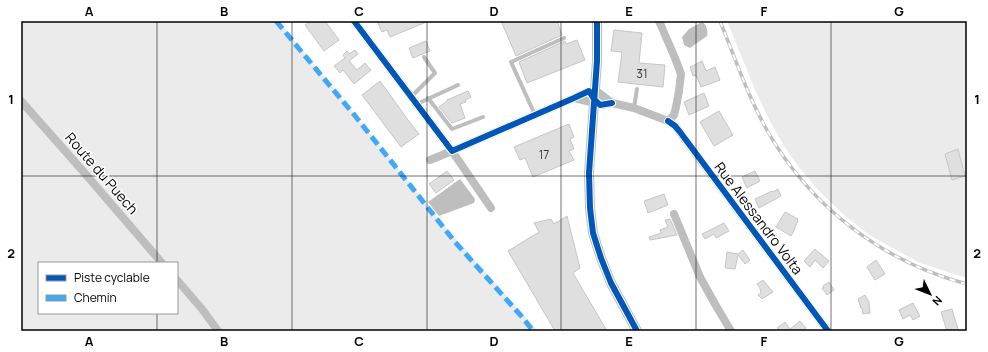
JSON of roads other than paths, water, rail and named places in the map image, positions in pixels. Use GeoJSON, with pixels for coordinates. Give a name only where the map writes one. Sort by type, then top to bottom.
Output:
{"type":"FeatureCollection","features":[{"type":"Feature","properties":{"kind":"street"},"geometry":{"type":"LineString","coordinates":[[597,21],[597,61],[589,173],[590,208],[593,233],[611,283],[637,331]]}},
{"type":"Feature","properties":{"kind":"street"},"geometry":{"type":"LineString","coordinates":[[659,21],[676,58],[681,74],[674,115],[668,121]]}},
{"type":"Feature","properties":{"kind":"street"},"geometry":{"type":"LineString","coordinates":[[358,22],[411,97],[452,151],[491,208]]}},
{"type":"Feature","properties":{"kind":"street","name":"Rue Alessandro Volta"},"geometry":{"type":"LineString","coordinates":[[594,99],[599,93],[612,103],[634,108],[668,121],[675,126],[828,331]]}},
{"type":"Feature","properties":{"kind":"street"},"geometry":{"type":"LineString","coordinates":[[430,160],[574,98],[591,102],[594,99]]}},
{"type":"Feature","properties":{"kind":"street","name":"Route du Puech"},"geometry":{"type":"LineString","coordinates":[[21,101],[161,262]]}},
{"type":"Feature","properties":{"kind":"street"},"geometry":{"type":"LineString","coordinates":[[674,214],[700,277],[732,331]]}},
{"type":"Feature","properties":{"kind":"street"},"geometry":{"type":"LineString","coordinates":[[178,281],[202,309],[218,331]]}},
{"type":"Feature","properties":{"kind":"lane"},"geometry":{"type":"LineString","coordinates":[[535,115],[511,62],[564,38]]}},
{"type":"Feature","properties":{"kind":"lane"},"geometry":{"type":"LineString","coordinates":[[411,97],[435,73],[424,57]]}},
{"type":"Feature","properties":{"kind":"lane"},"geometry":{"type":"LineString","coordinates":[[417,104],[458,85]]}},
{"type":"Feature","properties":{"kind":"lane"},"geometry":{"type":"LineString","coordinates":[[634,108],[637,89]]}},
{"type":"Feature","properties":{"kind":"lane"},"geometry":{"type":"LineString","coordinates":[[428,98],[452,130],[483,117]]}},
{"type":"Feature","properties":{"kind":"railway"},"geometry":{"type":"LineString","coordinates":[[720,21],[742,77],[761,119],[785,159],[805,184],[852,228],[878,246],[907,262],[936,274],[967,284]]}}]}
